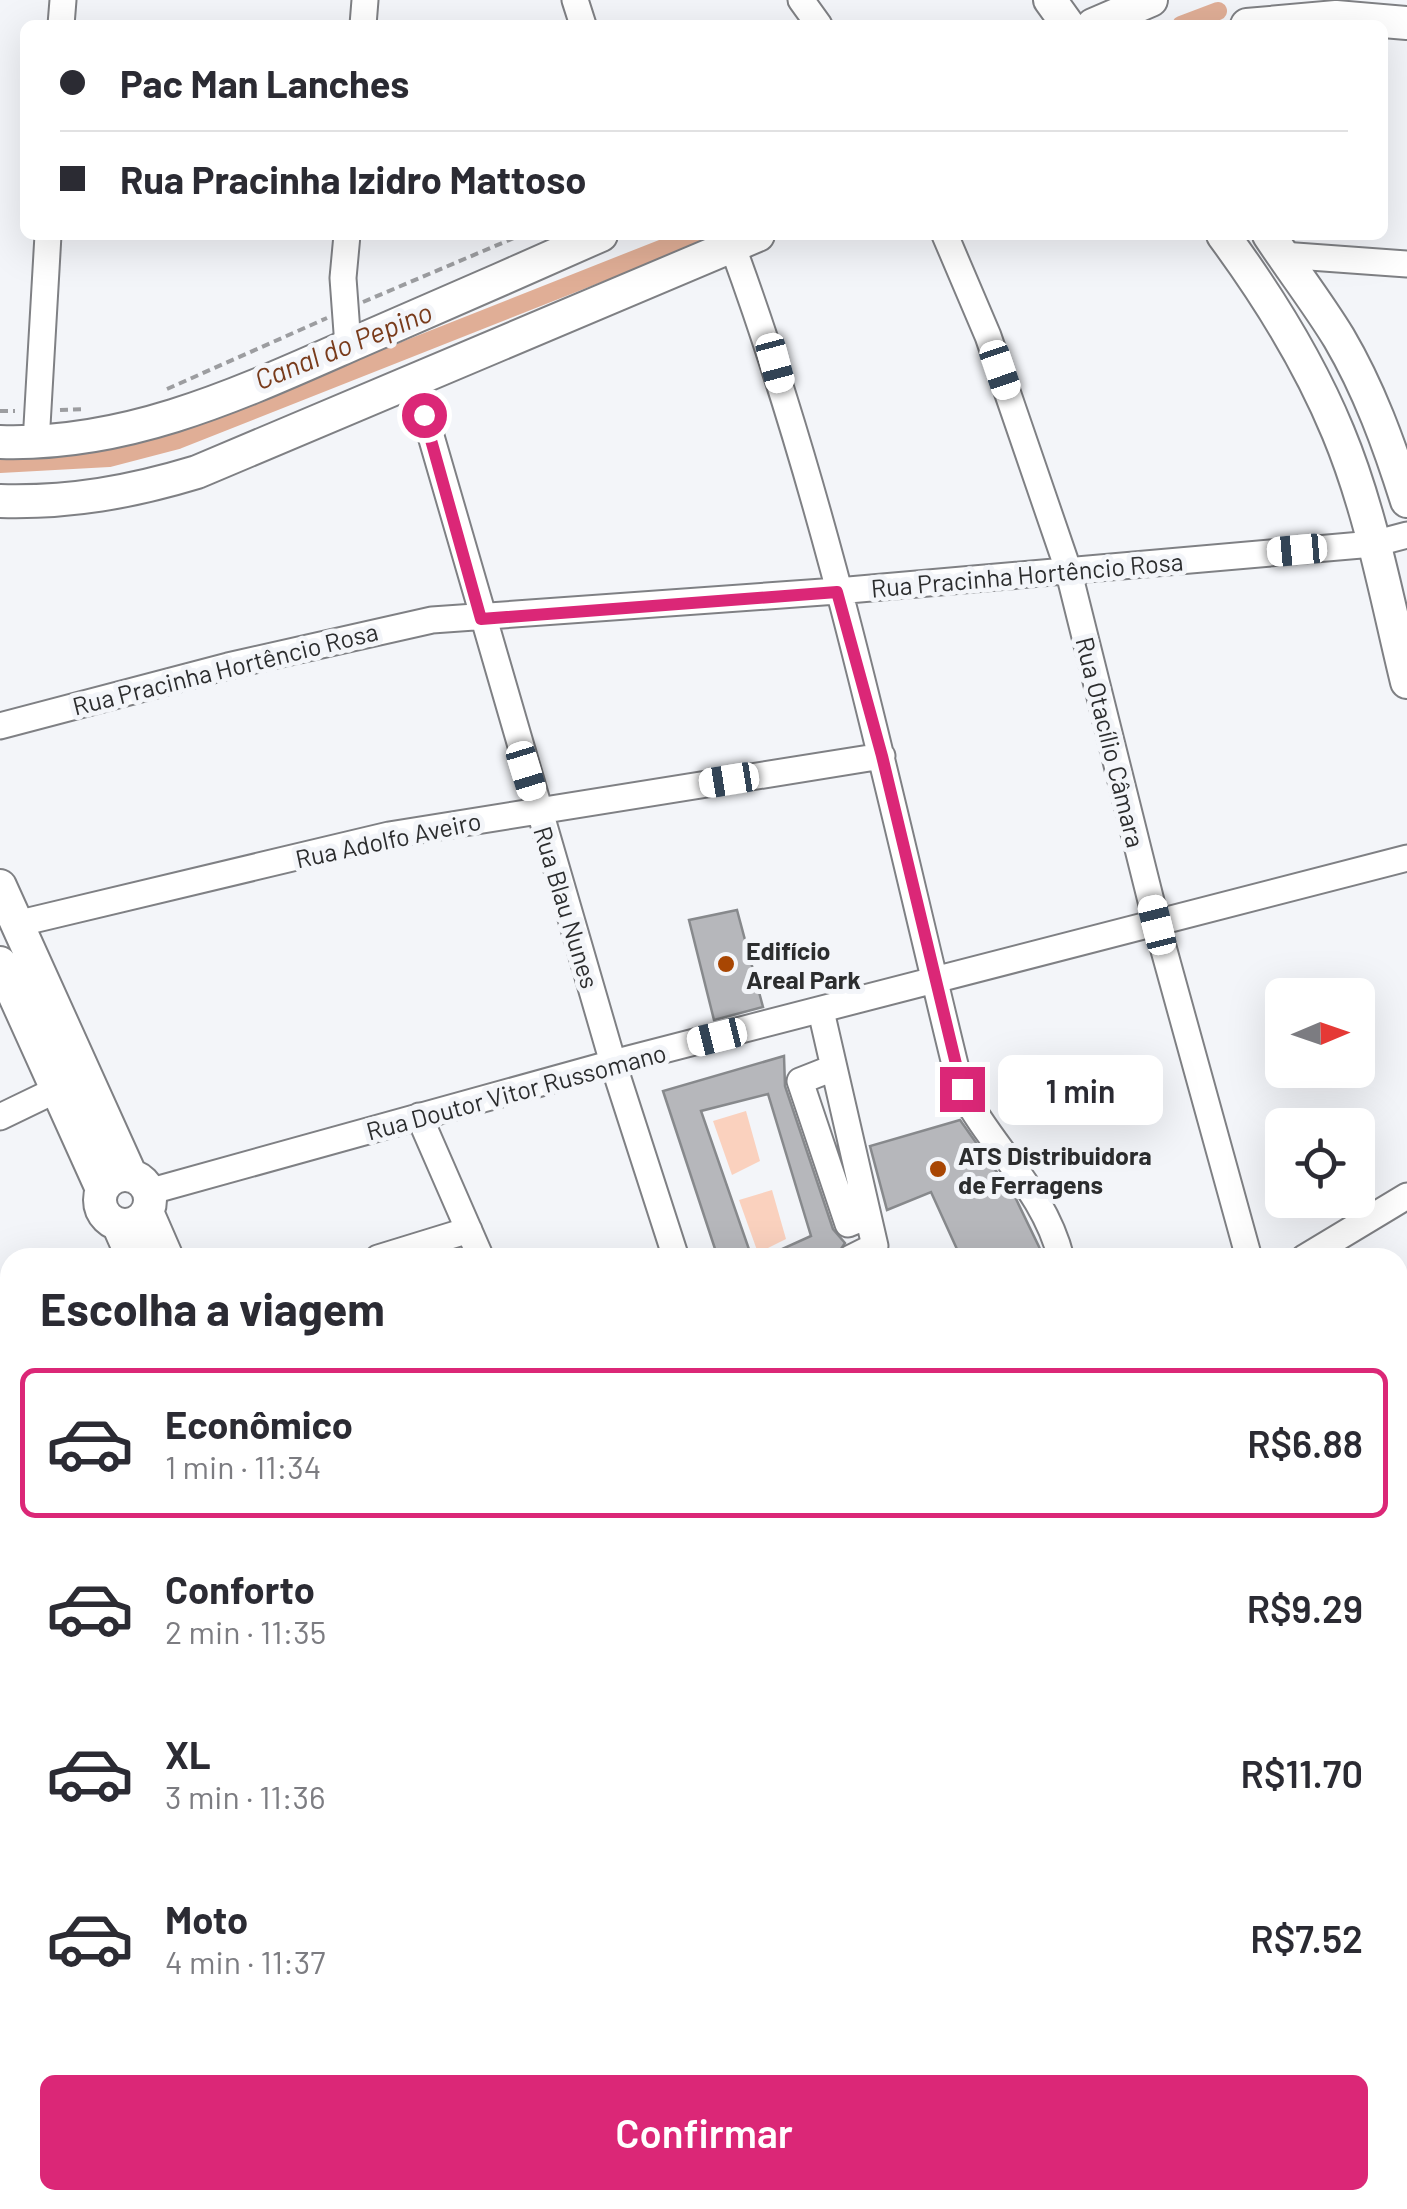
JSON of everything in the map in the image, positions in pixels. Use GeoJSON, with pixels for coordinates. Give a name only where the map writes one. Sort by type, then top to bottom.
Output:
{"type":"FeatureCollection","features":[{"type":"Feature","properties":{"kind":"main road"},"geometry":{"type":"LineString","coordinates":[[1105,20],[1151,0]]}},
{"type":"Feature","properties":{"kind":"main road"},"geometry":{"type":"LineString","coordinates":[[1303,20],[1372,20]]}},
{"type":"Feature","properties":{"kind":"main road"},"geometry":{"type":"LineString","coordinates":[[0,442],[36,427],[141,428],[223,400],[590,240]]}},
{"type":"Feature","properties":{"kind":"main road"},"geometry":{"type":"LineString","coordinates":[[0,501],[62,502],[137,490],[198,472],[745,240]]}},
{"type":"Feature","properties":{"kind":"main road"},"geometry":{"type":"LineString","coordinates":[[1226,240],[1312,373],[1340,436],[1373,544],[1407,682]]}},
{"type":"Feature","properties":{"kind":"main road"},"geometry":{"type":"LineString","coordinates":[[1276,245],[1339,338],[1362,382],[1407,501]]}},
{"type":"Feature","properties":{"kind":"main road"},"geometry":{"type":"LineString","coordinates":[[0,886],[129,1199],[132,1248]]}},
{"type":"Feature","properties":{"kind":"main road"},"geometry":{"type":"LineString","coordinates":[[0,963],[58,1088],[161,1248]]}},
{"type":"Feature","properties":{"kind":"street"},"geometry":{"type":"LineString","coordinates":[[36,427],[48,240]]}},
{"type":"Feature","properties":{"kind":"street"},"geometry":{"type":"LineString","coordinates":[[347,240],[344,310],[348,346]]}},
{"type":"Feature","properties":{"kind":"street"},"geometry":{"type":"LineString","coordinates":[[745,240],[882,756],[962,1089],[1034,1190],[1053,1225],[1059,1248]]}},
{"type":"Feature","properties":{"kind":"street","name":"Rua Otacílio Câmara"},"geometry":{"type":"LineString","coordinates":[[947,240],[988,336],[1068,569],[1157,925],[1246,1248]]}},
{"type":"Feature","properties":{"kind":"street"},"geometry":{"type":"LineString","coordinates":[[1276,245],[1407,264]]}},
{"type":"Feature","properties":{"kind":"street","name":"Rua Blau Nunes"},"geometry":{"type":"LineString","coordinates":[[415,381],[613,1063],[673,1248]]}},
{"type":"Feature","properties":{"kind":"street","name":"Rua Pracinha Hortêncio Rosa"},"geometry":{"type":"LineString","coordinates":[[0,726],[399,624],[837,592],[1373,544],[1407,536]]}},
{"type":"Feature","properties":{"kind":"street","name":"Rua Adolfo Aveiro"},"geometry":{"type":"LineString","coordinates":[[16,924],[388,835],[882,756]]}},
{"type":"Feature","properties":{"kind":"street","name":"Rua Doutor Vitor Russomano"},"geometry":{"type":"LineString","coordinates":[[129,1199],[613,1063],[1407,858]]}},
{"type":"Feature","properties":{"kind":"street"},"geometry":{"type":"LineString","coordinates":[[821,1010],[875,1246],[871,1248]]}},
{"type":"Feature","properties":{"kind":"street"},"geometry":{"type":"LineString","coordinates":[[834,1068],[800,1082],[848,1224],[868,1216]]}},
{"type":"Feature","properties":{"kind":"street"},"geometry":{"type":"LineString","coordinates":[[0,1117],[58,1088]]}},
{"type":"Feature","properties":{"kind":"street"},"geometry":{"type":"LineString","coordinates":[[418,1116],[477,1248]]}},
{"type":"Feature","properties":{"kind":"street"},"geometry":{"type":"LineString","coordinates":[[1321,1248],[1407,1196]]}},
{"type":"Feature","properties":{"kind":"street"},"geometry":{"type":"LineString","coordinates":[[410,1248],[469,1230]]}},
{"type":"Feature","properties":{"kind":"path"},"geometry":{"type":"LineString","coordinates":[[158,393],[509,240]]}},
{"type":"Feature","properties":{"kind":"path"},"geometry":{"type":"LineString","coordinates":[[0,411],[36,427],[92,409]]}},
{"type":"Feature","properties":{"kind":"shaded area"},"geometry":{"type":"Polygon","coordinates":[[[746,1111],[760,1161],[732,1175],[713,1121],[746,1111]]]}},
{"type":"Feature","properties":{"kind":"shaded area"},"geometry":{"type":"Polygon","coordinates":[[[772,1190],[786,1239],[768,1248],[756,1248],[739,1200],[772,1190]]]}},
{"type":"Feature","properties":{"kind":"building","name":"Edifício Areal Park"},"geometry":{"type":"Polygon","coordinates":[[[737,910],[763,1007],[714,1020],[689,920],[737,910]]]}},
{"type":"Feature","properties":{"kind":"building"},"geometry":{"type":"Polygon","coordinates":[[[784,1056],[785,1086],[833,1229],[845,1243],[842,1248],[784,1248],[811,1236],[768,1094],[701,1111],[749,1248],[715,1248],[663,1091],[784,1056]]]}},
{"type":"Feature","properties":{"kind":"building","name":"ATS Distribuidora de Ferragens"},"geometry":{"type":"Polygon","coordinates":[[[960,1120],[1016,1199],[1040,1248],[956,1248],[931,1192],[887,1210],[870,1146],[960,1120]]]}},
{"type":"Feature","properties":{"kind":"waterway","name":"Canal do Pepino"},"geometry":{"type":"LineString","coordinates":[[1194,20],[1218,11]]}},
{"type":"Feature","properties":{"kind":"waterway","name":"Canal do Pepino"},"geometry":{"type":"LineString","coordinates":[[0,464],[109,458],[178,440],[683,240]]}},
{"type":"Feature","properties":{"kind":"place","name":"Edifício Areal Park"},"geometry":{"type":"Point","coordinates":[726,964]}},
{"type":"Feature","properties":{"kind":"place","name":"ATS Distribuidora de Ferragens"},"geometry":{"type":"Point","coordinates":[938,1169]}},
{"type":"Feature","properties":{"kind":"route"},"geometry":{"type":"LineString","coordinates":[[424,415],[481,619],[837,592],[882,756],[962,1089]]}}]}
